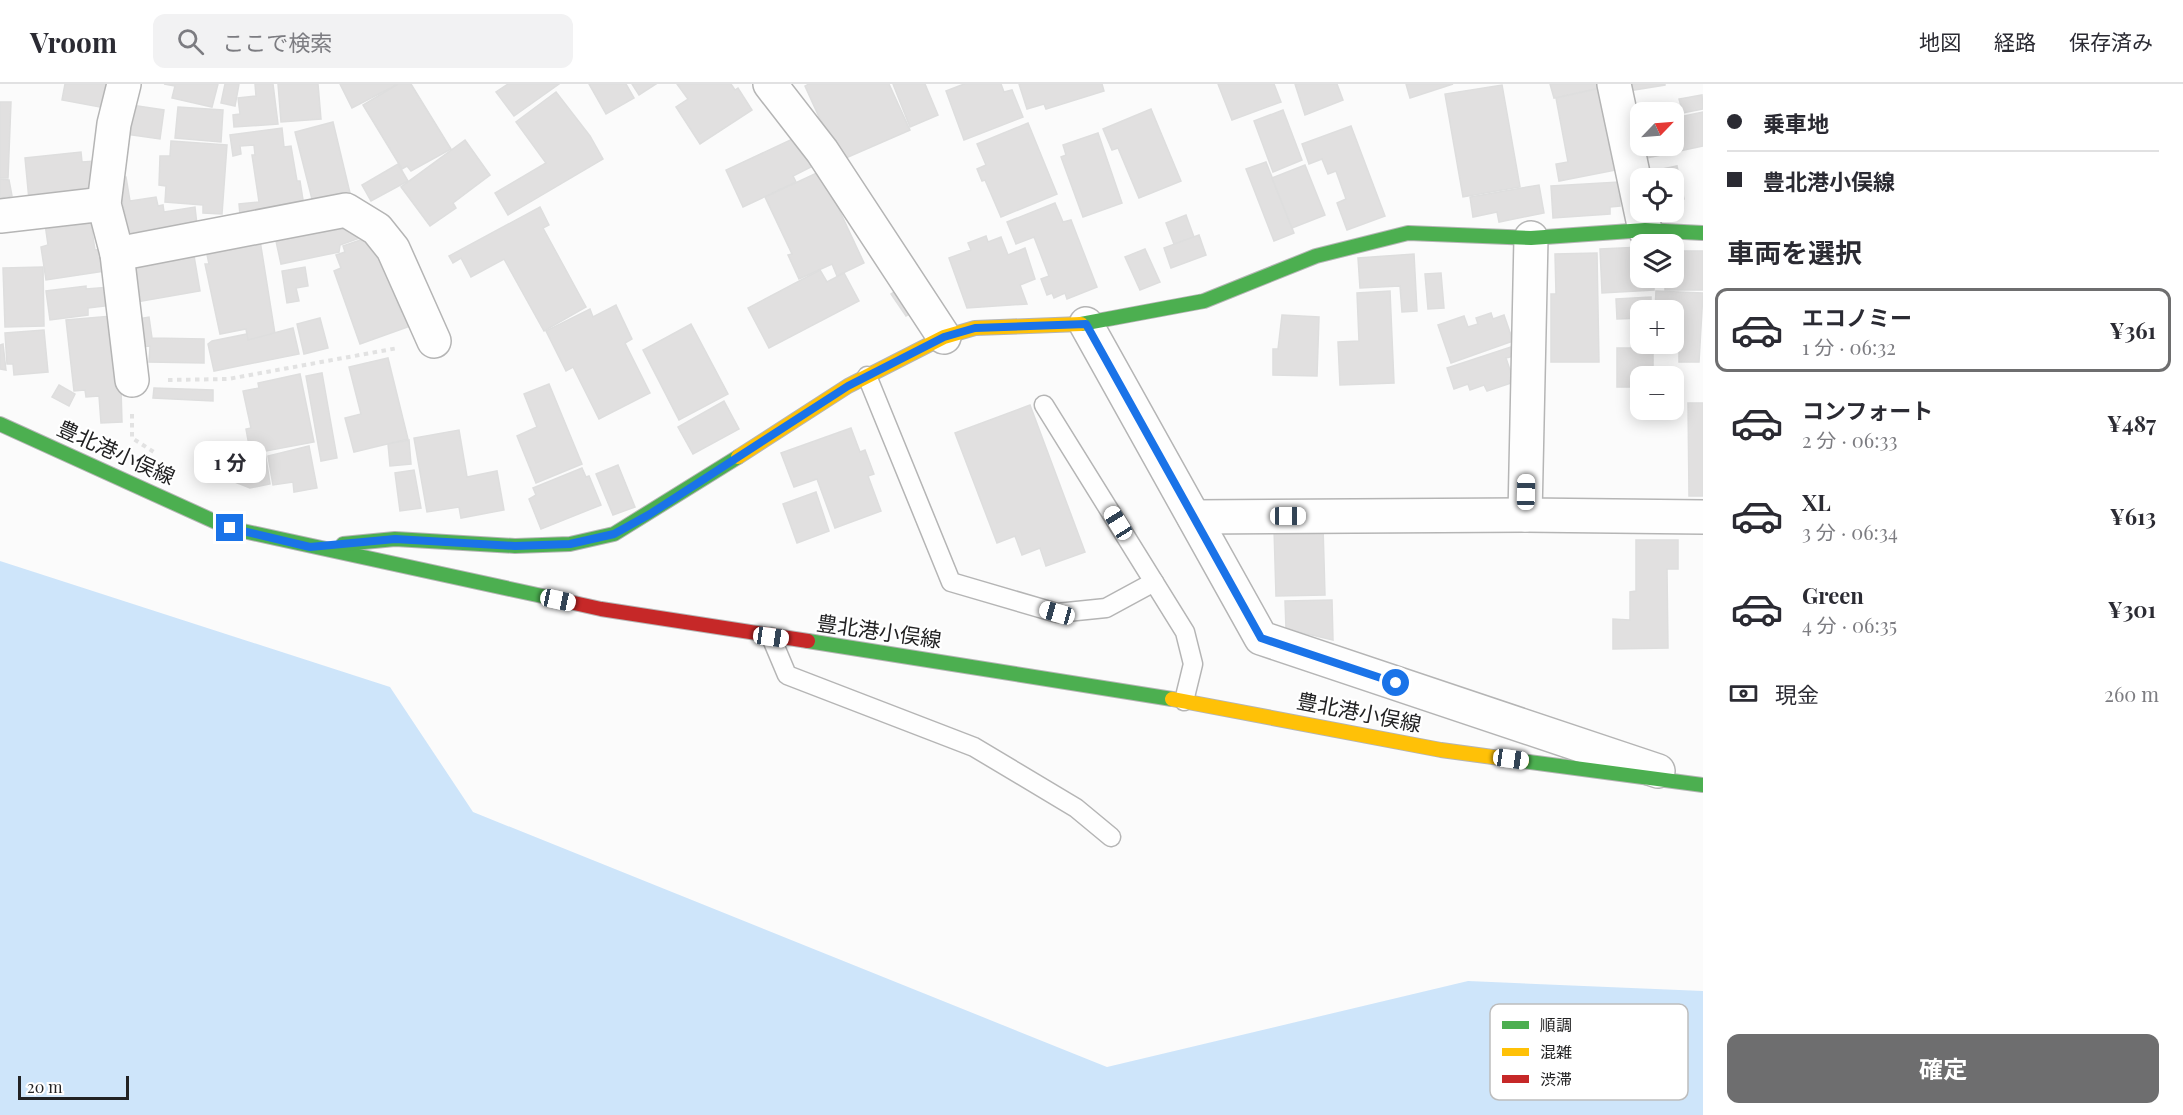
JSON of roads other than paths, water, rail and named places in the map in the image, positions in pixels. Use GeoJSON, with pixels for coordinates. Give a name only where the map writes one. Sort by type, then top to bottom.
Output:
{"type":"FeatureCollection","features":[{"type":"Feature","properties":{"kind":"main road"},"geometry":{"type":"LineString","coordinates":[[310,547],[395,539],[515,546],[570,544],[614,534],[650,514],[848,386],[944,337],[975,328],[1086,324],[1204,301],[1316,256],[1408,233],[1531,238],[1645,230],[1703,233]]}},
{"type":"Feature","properties":{"kind":"main road","name":"豊北港小俣線"},"geometry":{"type":"LineString","coordinates":[[0,424],[230,528],[601,609],[1184,701],[1441,750],[1701,785]]}},
{"type":"Feature","properties":{"kind":"street"},"geometry":{"type":"LineString","coordinates":[[124,84],[114,123],[104,204],[117,254],[132,380]]}},
{"type":"Feature","properties":{"kind":"street"},"geometry":{"type":"LineString","coordinates":[[770,84],[822,150],[944,337]]}},
{"type":"Feature","properties":{"kind":"street"},"geometry":{"type":"LineString","coordinates":[[1614,84],[1645,230]]}},
{"type":"Feature","properties":{"kind":"street"},"geometry":{"type":"LineString","coordinates":[[0,216],[104,204]]}},
{"type":"Feature","properties":{"kind":"street"},"geometry":{"type":"LineString","coordinates":[[117,254],[346,210],[377,229],[393,249],[434,341]]}},
{"type":"Feature","properties":{"kind":"street"},"geometry":{"type":"LineString","coordinates":[[1525,515],[1531,238]]}},
{"type":"Feature","properties":{"kind":"street"},"geometry":{"type":"LineString","coordinates":[[1086,324],[1261,638],[1701,785]]}},
{"type":"Feature","properties":{"kind":"street"},"geometry":{"type":"LineString","coordinates":[[1194,517],[1525,515],[1703,517]]}},
{"type":"Feature","properties":{"kind":"lane"},"geometry":{"type":"LineString","coordinates":[[867,376],[951,582],[1057,613],[1106,608],[1154,582]]}},
{"type":"Feature","properties":{"kind":"lane"},"geometry":{"type":"LineString","coordinates":[[1044,405],[1185,632],[1193,664],[1184,701]]}},
{"type":"Feature","properties":{"kind":"lane"},"geometry":{"type":"LineString","coordinates":[[771,637],[787,675],[974,747],[1076,808],[1111,837]]}},
{"type":"Feature","properties":{"kind":"water"},"geometry":{"type":"Polygon","coordinates":[[[0,561],[390,687],[473,812],[1107,1067],[1468,981],[1703,991],[1703,1115],[0,1115],[0,561]]]}}]}
